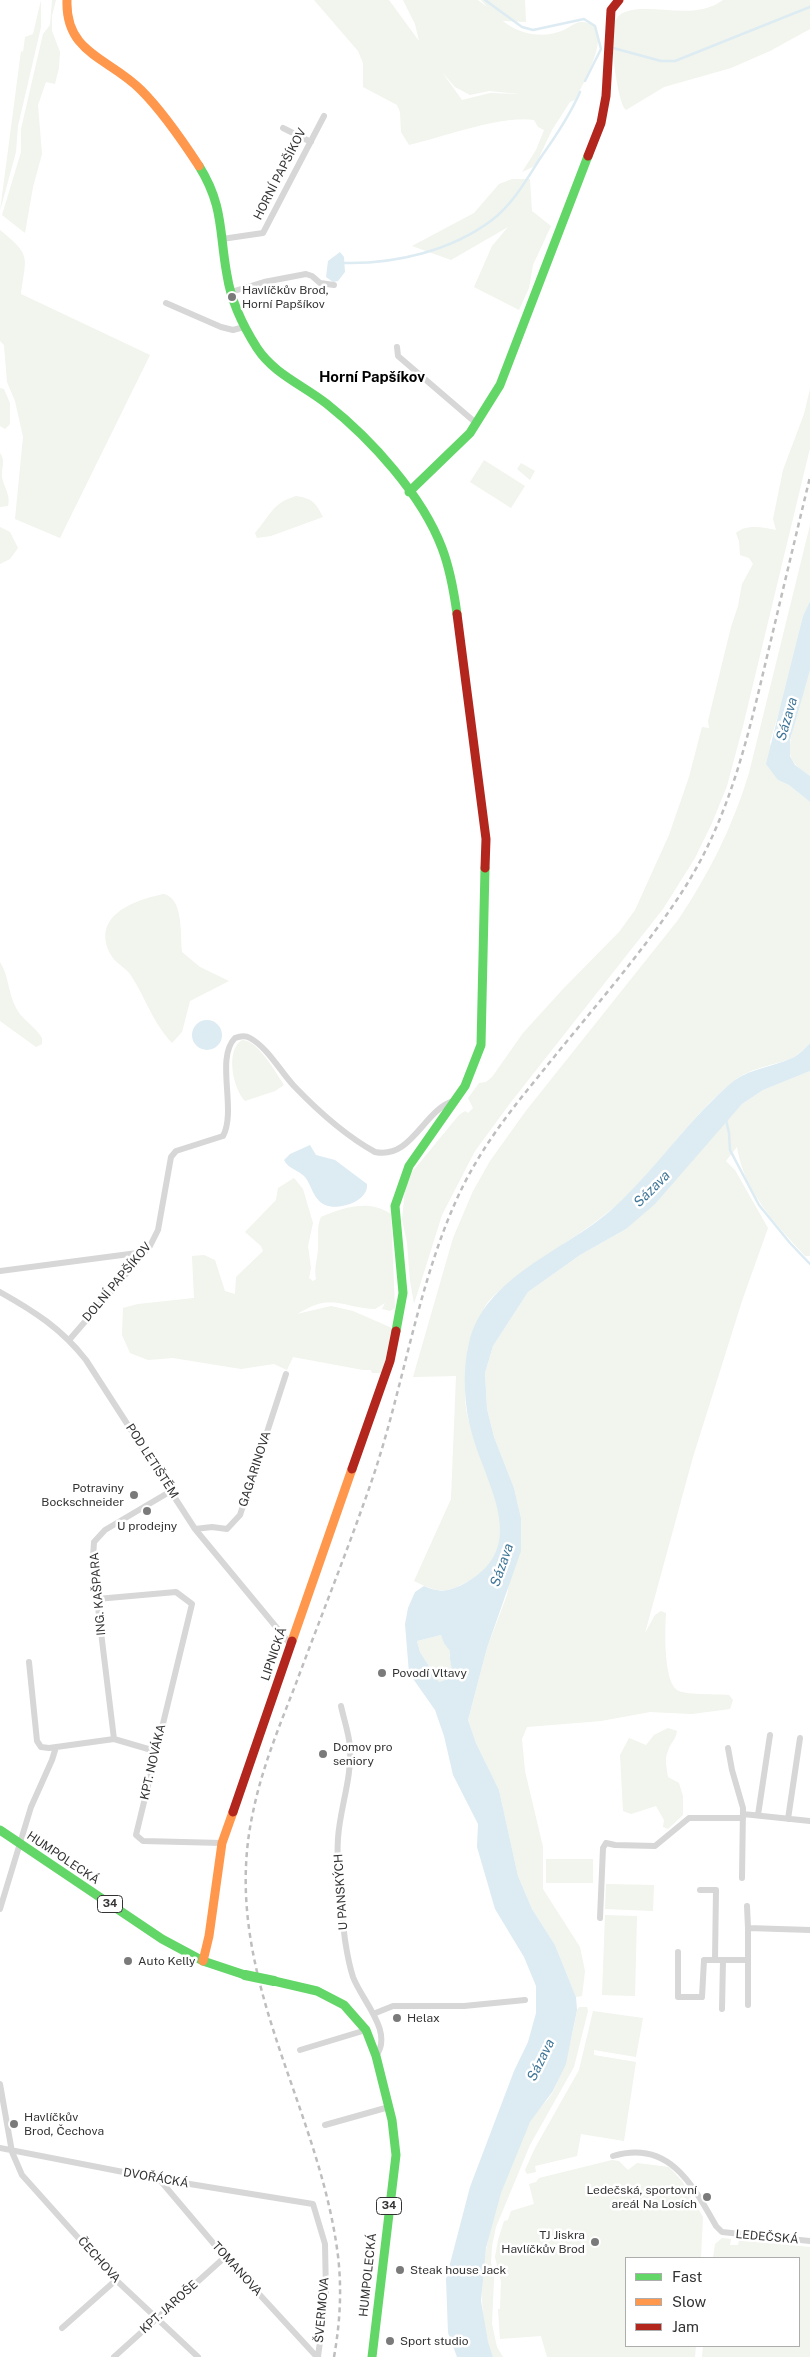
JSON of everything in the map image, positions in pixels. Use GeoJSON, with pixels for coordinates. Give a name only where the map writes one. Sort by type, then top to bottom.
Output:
{"type":"FeatureCollection","features":[{"type":"Feature","properties":{"kind":"street"},"geometry":{"type":"LineString","coordinates":[[67,0],[67,26],[71,35],[80,44],[139,88],[175,131],[216,198],[231,292],[244,327],[259,352],[283,376],[327,403],[357,430],[409,492],[470,433],[500,385],[601,123],[606,96],[611,10],[619,0]]}},
{"type":"Feature","properties":{"kind":"street","name":"HORNÍ PAPŠÍKOV"},"geometry":{"type":"LineString","coordinates":[[222,239],[263,233],[324,116]]}},
{"type":"Feature","properties":{"kind":"street"},"geometry":{"type":"LineString","coordinates":[[284,128],[311,142]]}},
{"type":"Feature","properties":{"kind":"street"},"geometry":{"type":"LineString","coordinates":[[231,292],[264,282],[306,274],[312,276],[320,283],[334,285]]}},
{"type":"Feature","properties":{"kind":"street"},"geometry":{"type":"LineString","coordinates":[[166,303],[221,327],[233,330],[244,327]]}},
{"type":"Feature","properties":{"kind":"street"},"geometry":{"type":"LineString","coordinates":[[397,347],[398,356],[476,424]]}},
{"type":"Feature","properties":{"kind":"street","name":"LIPNICKÁ"},"geometry":{"type":"LineString","coordinates":[[203,1961],[209,1936],[222,1842],[390,1361],[403,1293],[395,1206],[409,1166],[465,1086],[480,1045],[486,839],[448,566],[440,542],[409,492]]}},
{"type":"Feature","properties":{"kind":"street","name":"DOLNÍ PAPŠÍKOV"},"geometry":{"type":"LineString","coordinates":[[70,1339],[145,1252],[158,1230],[171,1157],[176,1150],[218,1139],[226,1131],[228,1121],[228,1051],[235,1038],[241,1036],[249,1038],[272,1059],[294,1086],[315,1107],[375,1152],[381,1153],[399,1148],[418,1132],[444,1104],[454,1101]]}},
{"type":"Feature","properties":{"kind":"street"},"geometry":{"type":"LineString","coordinates":[[0,1271],[145,1252]]}},
{"type":"Feature","properties":{"kind":"street","name":"POD LETIŠTĚM"},"geometry":{"type":"LineString","coordinates":[[0,1292],[29,1309],[70,1339],[86,1360],[195,1530],[291,1645]]}},
{"type":"Feature","properties":{"kind":"street","name":"GAGARINOVA"},"geometry":{"type":"LineString","coordinates":[[195,1530],[212,1527],[227,1529],[240,1515],[286,1374]]}},
{"type":"Feature","properties":{"kind":"street","name":"ING. KAŠPARA"},"geometry":{"type":"LineString","coordinates":[[114,1739],[97,1599],[93,1558],[94,1542],[105,1530],[171,1491]]}},
{"type":"Feature","properties":{"kind":"street","name":"KPT. NOVÁKA"},"geometry":{"type":"LineString","coordinates":[[97,1599],[176,1592],[192,1604],[136,1835],[143,1841],[222,1842]]}},
{"type":"Feature","properties":{"kind":"street"},"geometry":{"type":"LineString","coordinates":[[29,1662],[38,1744],[43,1748],[114,1739],[155,1752]]}},
{"type":"Feature","properties":{"kind":"street","name":"U PANSKÝCH"},"geometry":{"type":"LineString","coordinates":[[341,1706],[350,1747],[348,1785],[338,1837],[338,1886],[348,1960],[359,1990],[373,2014]]}},
{"type":"Feature","properties":{"kind":"street"},"geometry":{"type":"LineString","coordinates":[[758,1816],[770,1736]]}},
{"type":"Feature","properties":{"kind":"street"},"geometry":{"type":"LineString","coordinates":[[788,1819],[800,1738]]}},
{"type":"Feature","properties":{"kind":"street"},"geometry":{"type":"LineString","coordinates":[[0,1908],[30,1807],[56,1747]]}},
{"type":"Feature","properties":{"kind":"street"},"geometry":{"type":"LineString","coordinates":[[728,1748],[743,1816],[742,1878]]}},
{"type":"Feature","properties":{"kind":"street"},"geometry":{"type":"LineString","coordinates":[[600,1918],[603,1848],[606,1843],[655,1846],[689,1818],[758,1816],[810,1821]]}},
{"type":"Feature","properties":{"kind":"street","name":"HUMPOLECKÁ"},"geometry":{"type":"LineString","coordinates":[[0,1830],[162,1939],[203,1961],[245,1974],[318,1991],[350,2010],[366,2030],[376,2056],[395,2132],[396,2156],[372,2357]]}},
{"type":"Feature","properties":{"kind":"street"},"geometry":{"type":"LineString","coordinates":[[700,1890],[716,1890],[715,1960]]}},
{"type":"Feature","properties":{"kind":"street"},"geometry":{"type":"LineString","coordinates":[[747,1906],[748,2005]]}},
{"type":"Feature","properties":{"kind":"street"},"geometry":{"type":"LineString","coordinates":[[748,1928],[810,1930]]}},
{"type":"Feature","properties":{"kind":"street"},"geometry":{"type":"LineString","coordinates":[[678,1952],[678,1997],[702,1997],[704,1960],[748,1960]]}},
{"type":"Feature","properties":{"kind":"street"},"geometry":{"type":"LineString","coordinates":[[722,2009],[723,1960]]}},
{"type":"Feature","properties":{"kind":"street"},"geometry":{"type":"LineString","coordinates":[[373,2014],[393,2006],[464,2006],[525,2000]]}},
{"type":"Feature","properties":{"kind":"street","name":"HUMPOLECKÁ"},"geometry":{"type":"LineString","coordinates":[[373,2014],[383,2042],[376,2056]]}},
{"type":"Feature","properties":{"kind":"street"},"geometry":{"type":"LineString","coordinates":[[300,2050],[366,2030]]}},
{"type":"Feature","properties":{"kind":"street","name":"ČECHOVA"},"geometry":{"type":"LineString","coordinates":[[0,2084],[12,2152],[22,2175],[116,2280],[157,2317],[196,2357]]}},
{"type":"Feature","properties":{"kind":"street"},"geometry":{"type":"LineString","coordinates":[[325,2125],[389,2107]]}},
{"type":"Feature","properties":{"kind":"street","name":"DVOŘÁCKÁ"},"geometry":{"type":"LineString","coordinates":[[0,2148],[12,2152],[159,2179],[313,2204]]}},
{"type":"Feature","properties":{"kind":"street","name":"LEDEČSKÁ"},"geometry":{"type":"LineString","coordinates":[[613,2156],[630,2153],[665,2158],[688,2180],[716,2226],[722,2232],[810,2241]]}},
{"type":"Feature","properties":{"kind":"street","name":"TOMANOVA"},"geometry":{"type":"LineString","coordinates":[[159,2179],[225,2257],[317,2357]]}},
{"type":"Feature","properties":{"kind":"street","name":"ŠVERMOVA"},"geometry":{"type":"LineString","coordinates":[[313,2204],[325,2244],[326,2294],[317,2357]]}},
{"type":"Feature","properties":{"kind":"street","name":"KPT. JAROŠE"},"geometry":{"type":"LineString","coordinates":[[114,2357],[225,2257]]}},
{"type":"Feature","properties":{"kind":"street"},"geometry":{"type":"LineString","coordinates":[[62,2328],[116,2280]]}},
{"type":"Feature","properties":{"kind":"shaded area"},"geometry":{"type":"Polygon","coordinates":[[[41,0],[41,27],[18,126],[16,152],[0,211],[21,51],[23,52],[25,37],[33,34],[41,0]]]}},
{"type":"Feature","properties":{"kind":"shaded area"},"geometry":{"type":"Polygon","coordinates":[[[52,0],[56,0],[52,16],[52,31],[60,52],[59,68],[55,84],[46,82],[38,105],[42,154],[33,187],[25,233],[2,215],[21,152],[21,129],[43,34],[50,25],[52,0]]]}},
{"type":"Feature","properties":{"kind":"shaded area"},"geometry":{"type":"Polygon","coordinates":[[[314,0],[389,0],[419,41],[415,24],[403,0],[478,0],[487,7],[481,0],[525,0],[526,22],[503,21],[517,30],[540,35],[556,33],[582,22],[593,25],[598,32],[595,56],[575,100],[570,102],[552,130],[535,166],[522,172],[536,150],[544,130],[538,127],[534,120],[521,119],[489,124],[409,145],[401,132],[400,112],[397,105],[363,87],[363,63],[358,51],[314,0]],[[442,72],[462,100],[490,93],[520,94],[489,91],[470,95],[455,87],[442,72]]]}},
{"type":"Feature","properties":{"kind":"shaded area"},"geometry":{"type":"Polygon","coordinates":[[[723,0],[810,0],[810,29],[770,51],[731,68],[664,87],[626,110],[617,82],[613,53],[613,30],[614,23],[618,17],[631,10],[698,10],[711,7],[723,0]]]}},
{"type":"Feature","properties":{"kind":"shaded area"},"geometry":{"type":"Polygon","coordinates":[[[512,179],[530,179],[532,211],[551,226],[533,265],[529,288],[519,310],[474,287],[492,246],[508,227],[451,260],[412,246],[474,213],[499,184],[512,179]]]}},
{"type":"Feature","properties":{"kind":"shaded area"},"geometry":{"type":"Polygon","coordinates":[[[0,230],[17,246],[24,258],[21,294],[150,355],[60,538],[15,519],[23,437],[15,401],[7,382],[4,345],[0,341],[0,230]]]}},
{"type":"Feature","properties":{"kind":"shaded area"},"geometry":{"type":"Polygon","coordinates":[[[0,388],[4,389],[10,403],[10,424],[5,429],[0,426],[0,388]]]}},
{"type":"Feature","properties":{"kind":"shaded area"},"geometry":{"type":"Polygon","coordinates":[[[810,389],[810,448],[743,726],[727,786],[712,823],[695,858],[663,909],[511,1102],[475,1151],[442,1215],[414,1304],[407,1243],[402,1219],[405,1189],[412,1172],[459,1115],[465,1111],[468,1113],[473,1108],[468,1098],[479,1083],[486,1082],[492,1077],[523,1033],[619,932],[635,910],[669,835],[689,777],[702,727],[709,728],[708,721],[742,584],[753,564],[749,558],[740,555],[739,541],[736,533],[750,527],[776,530],[773,519],[783,470],[804,414],[810,389]]]}},
{"type":"Feature","properties":{"kind":"shaded area"},"geometry":{"type":"Polygon","coordinates":[[[0,453],[3,462],[2,477],[9,502],[8,506],[0,507],[0,453]]]}},
{"type":"Feature","properties":{"kind":"shaded area"},"geometry":{"type":"Polygon","coordinates":[[[484,460],[525,486],[511,508],[470,482],[484,460]]]}},
{"type":"Feature","properties":{"kind":"shaded area"},"geometry":{"type":"Polygon","coordinates":[[[521,463],[535,471],[530,480],[517,469],[521,463]]]}},
{"type":"Feature","properties":{"kind":"shaded area"},"geometry":{"type":"Polygon","coordinates":[[[296,496],[313,502],[323,517],[271,536],[257,538],[255,533],[276,506],[296,496]]]}},
{"type":"Feature","properties":{"kind":"shaded area"},"geometry":{"type":"Polygon","coordinates":[[[810,525],[810,601],[803,616],[784,696],[770,742],[778,780],[789,785],[810,802],[810,1043],[792,1058],[755,1070],[734,1081],[700,1112],[624,1198],[595,1222],[520,1275],[488,1302],[479,1320],[469,1357],[465,1395],[471,1428],[496,1499],[500,1522],[499,1544],[490,1563],[472,1579],[449,1590],[431,1588],[414,1581],[451,1499],[456,1376],[413,1377],[453,1238],[473,1191],[490,1161],[525,1112],[678,920],[700,885],[719,849],[736,812],[749,773],[810,525]]]}},
{"type":"Feature","properties":{"kind":"shaded area"},"geometry":{"type":"Polygon","coordinates":[[[0,527],[10,532],[18,548],[10,559],[0,564],[0,527]]]}},
{"type":"Feature","properties":{"kind":"shaded area"},"geometry":{"type":"Polygon","coordinates":[[[810,670],[810,776],[794,763],[790,750],[793,728],[810,670]]]}},
{"type":"Feature","properties":{"kind":"shaded area"},"geometry":{"type":"Polygon","coordinates":[[[164,894],[170,897],[178,910],[182,952],[200,967],[229,981],[190,1001],[182,1032],[172,1043],[155,1019],[130,974],[111,955],[106,941],[106,930],[118,912],[140,901],[164,894]]]}},
{"type":"Feature","properties":{"kind":"shaded area"},"geometry":{"type":"Polygon","coordinates":[[[0,962],[16,1008],[42,1038],[42,1044],[36,1047],[0,1021],[0,962]]]}},
{"type":"Feature","properties":{"kind":"shaded area"},"geometry":{"type":"Polygon","coordinates":[[[242,1040],[248,1041],[260,1051],[284,1085],[275,1091],[245,1101],[234,1079],[232,1061],[237,1045],[242,1040]]]}},
{"type":"Feature","properties":{"kind":"shaded area"},"geometry":{"type":"Polygon","coordinates":[[[810,1071],[810,1256],[805,1256],[762,1206],[746,1178],[737,1147],[726,1161],[735,1170],[768,1228],[742,1301],[693,1457],[645,1633],[655,1615],[661,1611],[666,1613],[666,1655],[670,1678],[674,1687],[679,1691],[689,1693],[729,1695],[733,1700],[730,1709],[692,1714],[650,1712],[601,1721],[527,1727],[522,1739],[525,1771],[543,1847],[543,1889],[580,1947],[585,1971],[582,1996],[576,1997],[555,1945],[532,1909],[518,1876],[499,1790],[476,1743],[468,1720],[487,1648],[507,1595],[521,1518],[514,1488],[494,1437],[487,1409],[485,1373],[493,1346],[528,1292],[580,1255],[626,1229],[742,1104],[763,1090],[810,1071]]]}},
{"type":"Feature","properties":{"kind":"shaded area"},"geometry":{"type":"Polygon","coordinates":[[[294,1178],[303,1189],[313,1223],[308,1246],[311,1268],[309,1278],[313,1281],[316,1279],[318,1230],[321,1217],[356,1206],[383,1209],[391,1214],[395,1308],[390,1311],[382,1309],[385,1303],[375,1309],[328,1302],[309,1307],[297,1314],[331,1306],[353,1311],[392,1328],[392,1340],[382,1373],[372,1373],[371,1370],[293,1357],[287,1370],[274,1364],[241,1369],[173,1358],[148,1360],[130,1353],[122,1335],[123,1308],[138,1304],[194,1298],[192,1256],[204,1255],[215,1260],[225,1291],[235,1294],[236,1277],[263,1251],[261,1246],[245,1232],[276,1200],[278,1188],[294,1178]]]}},
{"type":"Feature","properties":{"kind":"shaded area"},"geometry":{"type":"Polygon","coordinates":[[[441,1635],[451,1653],[449,1654],[453,1670],[451,1678],[439,1682],[420,1652],[417,1641],[441,1635]]]}},
{"type":"Feature","properties":{"kind":"shaded area"},"geometry":{"type":"Polygon","coordinates":[[[668,1728],[677,1731],[666,1757],[666,1764],[668,1777],[679,1783],[683,1796],[683,1815],[668,1829],[663,1827],[664,1820],[656,1806],[631,1814],[623,1811],[620,1755],[629,1738],[646,1745],[654,1735],[668,1728]]]}},
{"type":"Feature","properties":{"kind":"shaded area"},"geometry":{"type":"Polygon","coordinates":[[[546,1859],[593,1859],[593,1883],[546,1883],[546,1859]]]}},
{"type":"Feature","properties":{"kind":"shaded area"},"geometry":{"type":"Polygon","coordinates":[[[606,1884],[654,1885],[653,1911],[605,1909],[606,1884]]]}},
{"type":"Feature","properties":{"kind":"shaded area"},"geometry":{"type":"Polygon","coordinates":[[[605,1915],[637,1916],[635,1996],[602,1995],[605,1915]]]}},
{"type":"Feature","properties":{"kind":"shaded area"},"geometry":{"type":"Polygon","coordinates":[[[579,2007],[587,2007],[588,2011],[574,2067],[530,2145],[496,2227],[491,2262],[494,2279],[492,2324],[497,2347],[503,2357],[493,2357],[485,2329],[482,2299],[488,2238],[496,2208],[517,2150],[532,2119],[554,2090],[562,2070],[579,2007]]]}},
{"type":"Feature","properties":{"kind":"shaded area"},"geometry":{"type":"Polygon","coordinates":[[[593,2011],[643,2018],[636,2057],[594,2050],[594,2055],[636,2062],[624,2141],[581,2134],[577,2156],[535,2166],[536,2172],[527,2174],[525,2170],[535,2148],[579,2070],[593,2011]]]}},
{"type":"Feature","properties":{"kind":"shaded area"},"geometry":{"type":"Polygon","coordinates":[[[612,2160],[619,2161],[628,2170],[637,2163],[669,2167],[682,2181],[703,2217],[701,2257],[625,2257],[625,2347],[696,2347],[695,2357],[547,2357],[541,2336],[500,2339],[498,2309],[500,2309],[501,2282],[495,2257],[498,2240],[504,2221],[508,2220],[511,2211],[534,2204],[529,2184],[536,2182],[539,2178],[612,2160]]]}},
{"type":"Feature","properties":{"kind":"shaded area"},"geometry":{"type":"Polygon","coordinates":[[[722,2238],[731,2239],[730,2245],[738,2245],[739,2240],[810,2247],[810,2357],[702,2357],[703,2347],[800,2347],[800,2257],[713,2257],[715,2244],[722,2238]]]}},
{"type":"Feature","properties":{"kind":"water"},"geometry":{"type":"Polygon","coordinates":[[[340,252],[344,257],[345,272],[338,281],[333,282],[326,277],[328,261],[340,252]]]}},
{"type":"Feature","properties":{"kind":"water","name":"Sázava"},"geometry":{"type":"Polygon","coordinates":[[[810,601],[810,670],[790,740],[790,756],[795,765],[810,776],[810,802],[789,785],[778,780],[766,764],[803,616],[810,601]]]}},
{"type":"Feature","properties":{"kind":"water"},"geometry":{"type":"Polygon","coordinates":[[[207,1020],[218,1024],[222,1035],[218,1046],[207,1050],[196,1046],[192,1035],[196,1024],[207,1020]]]}},
{"type":"Feature","properties":{"kind":"water","name":"Sázava"},"geometry":{"type":"Polygon","coordinates":[[[810,1043],[810,1071],[763,1090],[742,1104],[655,1204],[626,1229],[580,1255],[528,1292],[493,1346],[485,1373],[487,1409],[494,1437],[514,1488],[521,1518],[521,1551],[487,1648],[468,1720],[476,1743],[499,1790],[518,1876],[532,1909],[555,1945],[576,1997],[577,2010],[566,2064],[553,2091],[530,2122],[501,2193],[486,2248],[481,2301],[488,2342],[493,2357],[457,2357],[448,2333],[446,2279],[470,2187],[514,2071],[528,2042],[536,2013],[536,1986],[524,1957],[495,1909],[477,1847],[478,1824],[453,1775],[444,1736],[435,1710],[409,1673],[405,1624],[408,1608],[415,1592],[424,1586],[441,1591],[456,1588],[467,1582],[486,1567],[496,1551],[500,1533],[493,1494],[478,1454],[467,1412],[465,1365],[469,1343],[477,1320],[491,1300],[508,1283],[528,1267],[610,1211],[634,1188],[701,1112],[726,1087],[748,1073],[795,1057],[810,1043]],[[441,1635],[417,1641],[420,1652],[439,1682],[451,1678],[452,1674],[450,1651],[441,1635]]]}},
{"type":"Feature","properties":{"kind":"water"},"geometry":{"type":"Polygon","coordinates":[[[310,1145],[316,1155],[335,1160],[367,1184],[366,1190],[358,1200],[338,1207],[325,1205],[315,1196],[305,1177],[284,1160],[290,1154],[310,1145]]]}},
{"type":"Feature","properties":{"kind":"waterway"},"geometry":{"type":"LineString","coordinates":[[485,0],[522,27],[533,30],[584,19],[595,26],[601,49],[585,81]]}},
{"type":"Feature","properties":{"kind":"waterway"},"geometry":{"type":"LineString","coordinates":[[613,48],[661,61],[675,61],[810,7]]}},
{"type":"Feature","properties":{"kind":"waterway"},"geometry":{"type":"LineString","coordinates":[[345,263],[383,261],[422,254],[459,240],[492,220],[507,206],[525,182],[572,109],[580,92]]}},
{"type":"Feature","properties":{"kind":"waterway"},"geometry":{"type":"LineString","coordinates":[[726,1120],[730,1150],[759,1205],[810,1264]]}},
{"type":"Feature","properties":{"kind":"railway"},"geometry":{"type":"LineString","coordinates":[[334,2357],[338,2332],[340,2281],[338,2256],[327,2199],[312,2144],[275,2036],[260,1982],[249,1927],[246,1871],[253,1812],[257,1796],[277,1732],[373,1477],[435,1256],[463,1186],[479,1157],[507,1116],[635,958],[671,909],[702,858],[714,832],[735,778],[751,722],[810,477]]}},
{"type":"Feature","properties":{"kind":"traffic: fast"},"geometry":{"type":"LineString","coordinates":[[409,492],[470,433],[500,385],[588,156]]}},
{"type":"Feature","properties":{"kind":"traffic: fast"},"geometry":{"type":"LineString","coordinates":[[199,166],[207,180],[217,207],[231,294],[242,322],[252,340],[272,365],[344,418],[394,469],[422,508],[442,548],[457,614]]}},
{"type":"Feature","properties":{"kind":"traffic: fast"},"geometry":{"type":"LineString","coordinates":[[396,1331],[403,1293],[395,1206],[409,1166],[465,1086],[481,1045],[485,868]]}},
{"type":"Feature","properties":{"kind":"traffic: fast"},"geometry":{"type":"LineString","coordinates":[[0,1830],[162,1939],[203,1961],[245,1975]]}},
{"type":"Feature","properties":{"kind":"traffic: fast"},"geometry":{"type":"LineString","coordinates":[[245,1975],[274,1981]]}},
{"type":"Feature","properties":{"kind":"traffic: fast"},"geometry":{"type":"LineString","coordinates":[[274,1981],[317,1991],[344,2005],[366,2030],[376,2056],[392,2120],[396,2155],[372,2357]]}},
{"type":"Feature","properties":{"kind":"traffic: slow"},"geometry":{"type":"LineString","coordinates":[[67,0],[68,18],[73,32],[81,44],[141,90],[165,117],[199,166]]}},
{"type":"Feature","properties":{"kind":"traffic: slow"},"geometry":{"type":"LineString","coordinates":[[292,1641],[352,1469]]}},
{"type":"Feature","properties":{"kind":"traffic: slow"},"geometry":{"type":"LineString","coordinates":[[203,1961],[209,1936],[222,1843],[233,1812]]}},
{"type":"Feature","properties":{"kind":"traffic: jam"},"geometry":{"type":"LineString","coordinates":[[588,156],[601,123],[606,96],[611,10],[619,0]]}},
{"type":"Feature","properties":{"kind":"traffic: jam"},"geometry":{"type":"LineString","coordinates":[[457,614],[486,839],[485,868]]}},
{"type":"Feature","properties":{"kind":"traffic: jam"},"geometry":{"type":"LineString","coordinates":[[352,1469],[390,1361],[396,1331]]}},
{"type":"Feature","properties":{"kind":"traffic: jam"},"geometry":{"type":"LineString","coordinates":[[233,1812],[292,1641]]}},
{"type":"Feature","properties":{"kind":"place","name":"Havlíčkův Brod, Horní Papšíkov"},"geometry":{"type":"Point","coordinates":[232,297]}},
{"type":"Feature","properties":{"kind":"place","name":"Potraviny Bockschneider"},"geometry":{"type":"Point","coordinates":[134,1495]}},
{"type":"Feature","properties":{"kind":"place","name":"U prodejny"},"geometry":{"type":"Point","coordinates":[147,1511]}},
{"type":"Feature","properties":{"kind":"place","name":"Povodí Vltavy"},"geometry":{"type":"Point","coordinates":[382,1673]}},
{"type":"Feature","properties":{"kind":"place","name":"Domov pro seniory"},"geometry":{"type":"Point","coordinates":[323,1754]}},
{"type":"Feature","properties":{"kind":"place","name":"Auto Kelly"},"geometry":{"type":"Point","coordinates":[128,1961]}},
{"type":"Feature","properties":{"kind":"place","name":"Helax"},"geometry":{"type":"Point","coordinates":[397,2018]}},
{"type":"Feature","properties":{"kind":"place","name":"Havlíčkův Brod, Čechova"},"geometry":{"type":"Point","coordinates":[14,2124]}},
{"type":"Feature","properties":{"kind":"place","name":"Ledečská, sportovní areál Na Losích"},"geometry":{"type":"Point","coordinates":[707,2197]}},
{"type":"Feature","properties":{"kind":"place","name":"TJ Jiskra Havlíčkův Brod"},"geometry":{"type":"Point","coordinates":[595,2242]}},
{"type":"Feature","properties":{"kind":"place","name":"Steak house Jack"},"geometry":{"type":"Point","coordinates":[400,2270]}},
{"type":"Feature","properties":{"kind":"place","name":"Sport studio"},"geometry":{"type":"Point","coordinates":[390,2341]}},
{"type":"Feature","properties":{"kind":"district","name":"Horní Papšíkov"},"geometry":{"type":"Point","coordinates":[372,377]}}]}
